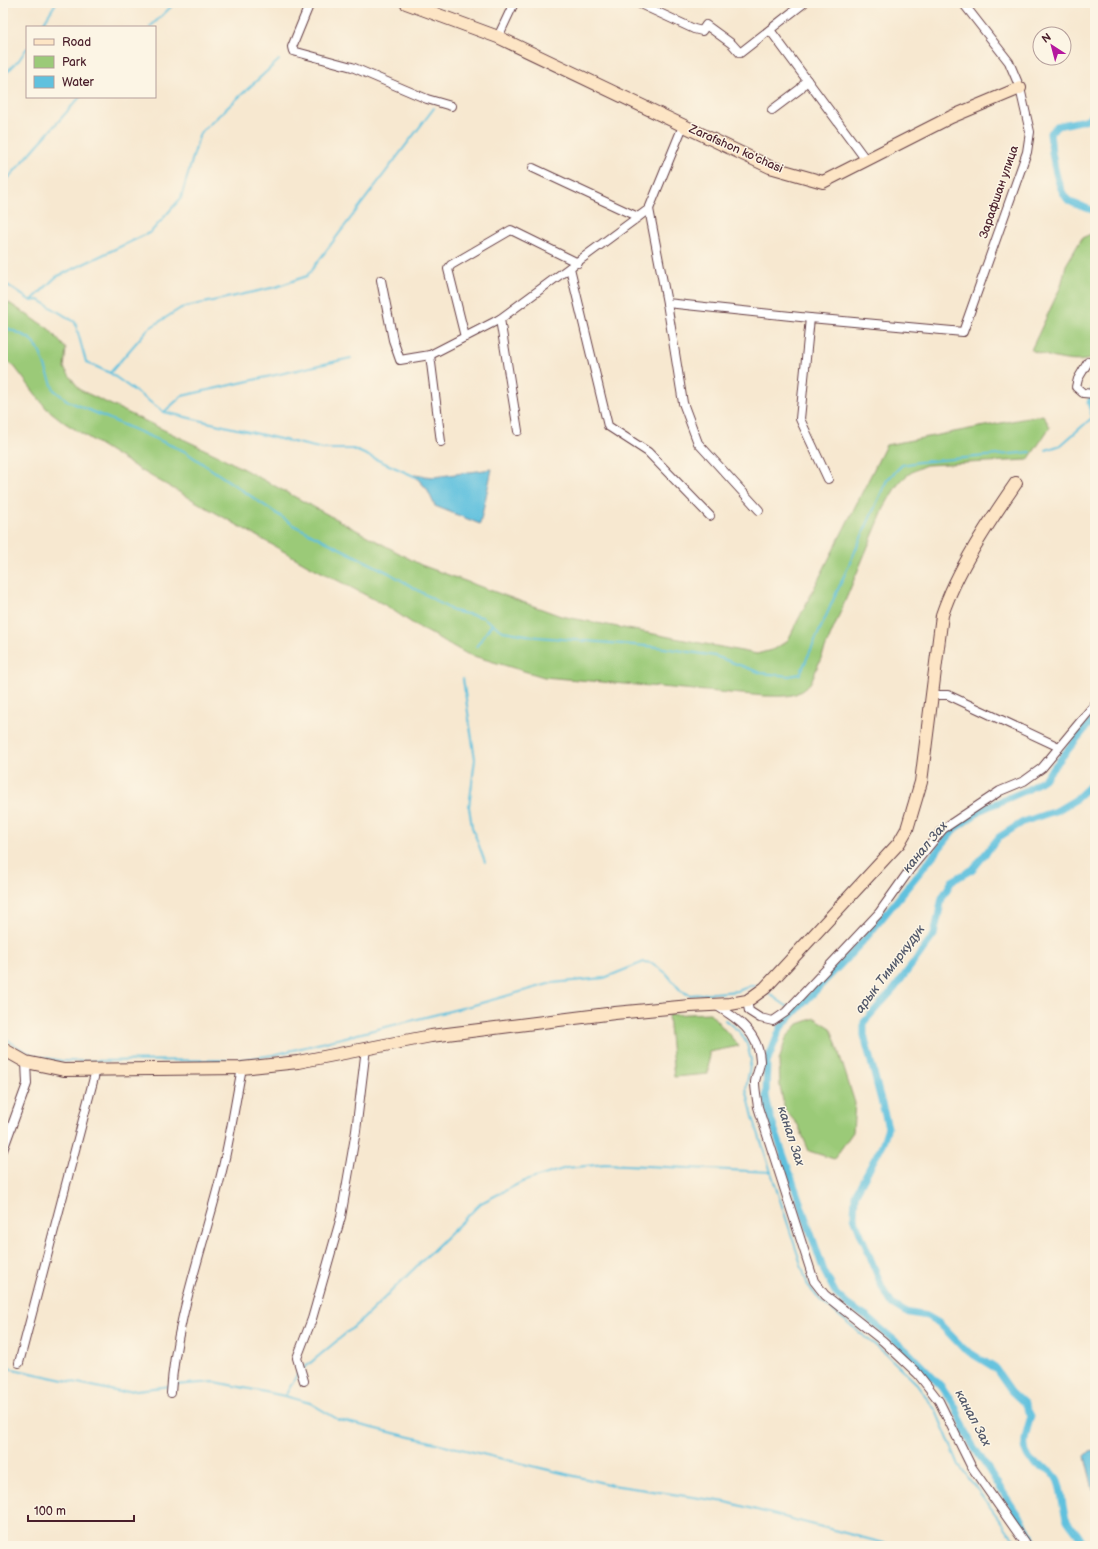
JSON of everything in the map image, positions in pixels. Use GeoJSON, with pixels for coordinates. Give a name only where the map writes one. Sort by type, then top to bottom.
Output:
{"type":"FeatureCollection","features":[{"type":"Feature","properties":{"kind":"main road","name":"Zarafshon ko'chasi"},"geometry":{"type":"LineString","coordinates":[[406,3],[498,37],[770,166],[823,182],[951,117],[1020,88]]}},
{"type":"Feature","properties":{"kind":"main road"},"geometry":{"type":"LineString","coordinates":[[3,1049],[26,1062],[64,1070],[242,1068],[298,1062],[431,1036],[592,1016],[690,1006],[748,1006],[899,843],[908,829],[922,782],[938,637],[942,615],[949,594],[995,514],[1016,483]]}},
{"type":"Feature","properties":{"kind":"street"},"geometry":{"type":"LineString","coordinates":[[310,3],[292,47],[293,52],[352,67],[427,100],[451,106]]}},
{"type":"Feature","properties":{"kind":"street"},"geometry":{"type":"LineString","coordinates":[[498,37],[514,3]]}},
{"type":"Feature","properties":{"kind":"street"},"geometry":{"type":"LineString","coordinates":[[638,3],[694,29],[702,31],[706,25],[732,44],[740,53],[804,3]]}},
{"type":"Feature","properties":{"kind":"street","name":"Зарафшан улица"},"geometry":{"type":"LineString","coordinates":[[810,318],[963,332],[1027,152],[1030,132],[1020,88],[1009,62],[963,3]]}},
{"type":"Feature","properties":{"kind":"street"},"geometry":{"type":"LineString","coordinates":[[770,30],[866,160]]}},
{"type":"Feature","properties":{"kind":"street"},"geometry":{"type":"LineString","coordinates":[[772,110],[800,89],[807,80]]}},
{"type":"Feature","properties":{"kind":"street"},"geometry":{"type":"LineString","coordinates":[[381,280],[393,340],[400,360],[430,355],[500,319],[649,209],[683,126]]}},
{"type":"Feature","properties":{"kind":"street"},"geometry":{"type":"LineString","coordinates":[[533,168],[638,217]]}},
{"type":"Feature","properties":{"kind":"street"},"geometry":{"type":"LineString","coordinates":[[649,209],[667,303],[683,403],[698,443],[759,510]]}},
{"type":"Feature","properties":{"kind":"street"},"geometry":{"type":"LineString","coordinates":[[465,337],[448,269],[451,265],[511,230],[578,262]]}},
{"type":"Feature","properties":{"kind":"street"},"geometry":{"type":"LineString","coordinates":[[570,268],[608,426],[648,452],[710,516]]}},
{"type":"Feature","properties":{"kind":"street"},"geometry":{"type":"LineString","coordinates":[[667,303],[810,318],[800,419],[828,479]]}},
{"type":"Feature","properties":{"kind":"street"},"geometry":{"type":"LineString","coordinates":[[500,319],[518,431]]}},
{"type":"Feature","properties":{"kind":"street"},"geometry":{"type":"LineString","coordinates":[[430,355],[441,442]]}},
{"type":"Feature","properties":{"kind":"street"},"geometry":{"type":"LineString","coordinates":[[1088,362],[1078,379],[1076,387],[1083,393],[1095,394]]}},
{"type":"Feature","properties":{"kind":"street"},"geometry":{"type":"LineString","coordinates":[[932,694],[948,695],[1059,747]]}},
{"type":"Feature","properties":{"kind":"street"},"geometry":{"type":"LineString","coordinates":[[735,1017],[748,1006],[760,1018],[773,1020],[786,1012],[879,913],[911,868],[943,830],[1000,790],[1024,781],[1042,768],[1095,704]]}},
{"type":"Feature","properties":{"kind":"street"},"geometry":{"type":"LineString","coordinates":[[714,1005],[735,1017],[748,1030],[758,1046],[760,1063],[755,1083],[758,1107],[814,1281],[825,1295],[883,1341],[918,1374],[935,1396],[971,1466],[1027,1546]]}},
{"type":"Feature","properties":{"kind":"street"},"geometry":{"type":"LineString","coordinates":[[304,1381],[297,1358],[312,1319],[341,1217],[356,1132],[366,1048]]}},
{"type":"Feature","properties":{"kind":"street"},"geometry":{"type":"LineString","coordinates":[[3,1150],[27,1084],[26,1062]]}},
{"type":"Feature","properties":{"kind":"street"},"geometry":{"type":"LineString","coordinates":[[171,1393],[172,1369],[189,1295],[222,1173],[242,1068]]}},
{"type":"Feature","properties":{"kind":"street"},"geometry":{"type":"LineString","coordinates":[[19,1363],[96,1070]]}},
{"type":"Feature","properties":{"kind":"green space"},"geometry":{"type":"Polygon","coordinates":[[[1095,232],[1095,357],[1088,360],[1072,361],[1054,358],[1031,350],[1061,286],[1066,265],[1082,238],[1095,232]]]}},
{"type":"Feature","properties":{"kind":"green space"},"geometry":{"type":"Polygon","coordinates":[[[3,299],[49,329],[66,349],[64,368],[80,390],[223,458],[421,565],[561,616],[757,654],[775,649],[788,640],[886,445],[1043,415],[1050,427],[1028,460],[926,465],[911,473],[901,481],[885,506],[811,682],[796,694],[765,696],[544,677],[467,654],[415,625],[385,605],[306,564],[142,471],[65,423],[46,408],[14,366],[3,359],[3,299]]]}},
{"type":"Feature","properties":{"kind":"green space"},"geometry":{"type":"Polygon","coordinates":[[[710,1013],[739,1046],[709,1052],[708,1074],[674,1077],[668,1015],[710,1013]]]}},
{"type":"Feature","properties":{"kind":"green space"},"geometry":{"type":"Polygon","coordinates":[[[815,1018],[831,1028],[855,1103],[853,1132],[834,1159],[809,1151],[798,1125],[785,1110],[780,1087],[779,1061],[786,1038],[798,1024],[815,1018]]]}},
{"type":"Feature","properties":{"kind":"water"},"geometry":{"type":"Polygon","coordinates":[[[492,469],[480,524],[435,506],[427,489],[414,475],[434,477],[492,469]]]}},
{"type":"Feature","properties":{"kind":"water"},"geometry":{"type":"Polygon","coordinates":[[[1095,1450],[1095,1497],[1085,1456],[1090,1451],[1095,1450]]]}},
{"type":"Feature","properties":{"kind":"waterway"},"geometry":{"type":"LineString","coordinates":[[42,26],[56,3]]}},
{"type":"Feature","properties":{"kind":"waterway"},"geometry":{"type":"LineString","coordinates":[[151,26],[174,4]]}},
{"type":"Feature","properties":{"kind":"waterway"},"geometry":{"type":"LineString","coordinates":[[3,76],[19,60],[26,50]]}},
{"type":"Feature","properties":{"kind":"waterway"},"geometry":{"type":"LineString","coordinates":[[31,301],[56,277],[151,232],[181,198],[200,133],[279,60]]}},
{"type":"Feature","properties":{"kind":"waterway"},"geometry":{"type":"LineString","coordinates":[[3,184],[79,98]]}},
{"type":"Feature","properties":{"kind":"waterway"},"geometry":{"type":"LineString","coordinates":[[110,373],[148,329],[181,308],[276,287],[307,276],[434,108]]}},
{"type":"Feature","properties":{"kind":"waterway"},"geometry":{"type":"LineString","coordinates":[[1095,114],[1085,120],[1057,126],[1050,133],[1057,178],[1064,194],[1071,202],[1095,211]]}},
{"type":"Feature","properties":{"kind":"waterway"},"geometry":{"type":"LineString","coordinates":[[3,282],[31,301],[39,300],[75,322],[86,362],[110,373],[164,412],[323,449],[353,449],[416,477]]}},
{"type":"Feature","properties":{"kind":"waterway"},"geometry":{"type":"LineString","coordinates":[[3,326],[29,338],[39,350],[54,390],[68,401],[184,451],[295,526],[389,573],[453,611],[482,617],[503,631],[538,637],[658,647],[715,656],[761,673],[789,676],[800,674],[887,480],[902,465],[919,462],[1031,452]]}},
{"type":"Feature","properties":{"kind":"waterway"},"geometry":{"type":"LineString","coordinates":[[164,412],[182,396],[351,358]]}},
{"type":"Feature","properties":{"kind":"waterway"},"geometry":{"type":"LineString","coordinates":[[1095,386],[1090,403],[1095,418]]}},
{"type":"Feature","properties":{"kind":"waterway"},"geometry":{"type":"LineString","coordinates":[[1046,450],[1061,445],[1094,416]]}},
{"type":"Feature","properties":{"kind":"waterway"},"geometry":{"type":"LineString","coordinates":[[476,647],[492,624]]}},
{"type":"Feature","properties":{"kind":"waterway"},"geometry":{"type":"LineString","coordinates":[[463,679],[475,759],[469,807],[472,827],[485,862]]}},
{"type":"Feature","properties":{"kind":"waterway","name":"канал Зах"},"geometry":{"type":"LineString","coordinates":[[1038,1546],[970,1441],[955,1406],[942,1387],[907,1351],[867,1317],[848,1305],[836,1294],[824,1271],[770,1116],[766,1096],[767,1062],[781,1027],[866,938],[955,829],[983,809],[1027,790],[1044,779],[1095,717]]}},
{"type":"Feature","properties":{"kind":"waterway","name":"арык Тимиркудук"},"geometry":{"type":"LineString","coordinates":[[1084,1546],[1066,1518],[1058,1480],[1049,1470],[1031,1461],[1027,1456],[1025,1450],[1025,1436],[1031,1416],[1024,1403],[1011,1391],[995,1368],[964,1349],[939,1323],[927,1316],[905,1312],[892,1304],[882,1287],[854,1217],[855,1195],[882,1145],[888,1127],[864,1035],[864,1022],[894,989],[934,935],[942,898],[952,881],[973,869],[999,837],[1023,822],[1058,810],[1075,800],[1095,781]]}},
{"type":"Feature","properties":{"kind":"waterway"},"geometry":{"type":"LineString","coordinates":[[3,1036],[24,1051],[31,1054],[63,1061],[239,1060],[273,1055],[474,1005],[552,983],[604,978],[644,962],[652,963],[666,973],[681,991],[690,995],[738,991],[750,986],[756,986]]}},
{"type":"Feature","properties":{"kind":"waterway"},"geometry":{"type":"LineString","coordinates":[[768,993],[788,1007]]}},
{"type":"Feature","properties":{"kind":"waterway"},"geometry":{"type":"LineString","coordinates":[[725,1020],[740,1032],[747,1044],[751,1060],[746,1089],[753,1117],[808,1286],[821,1301],[886,1354],[917,1384],[936,1411],[959,1465],[1019,1546]]}},
{"type":"Feature","properties":{"kind":"waterway"},"geometry":{"type":"LineString","coordinates":[[303,1369],[362,1320],[481,1203],[522,1182],[566,1168],[605,1164],[771,1172]]}},
{"type":"Feature","properties":{"kind":"waterway"},"geometry":{"type":"LineString","coordinates":[[3,1367],[120,1392],[170,1386]]}},
{"type":"Feature","properties":{"kind":"waterway"},"geometry":{"type":"LineString","coordinates":[[285,1396],[298,1373]]}},
{"type":"Feature","properties":{"kind":"waterway"},"geometry":{"type":"LineString","coordinates":[[174,1385],[215,1382],[285,1396],[310,1403],[339,1420],[612,1485],[726,1502],[895,1546]]}}]}
